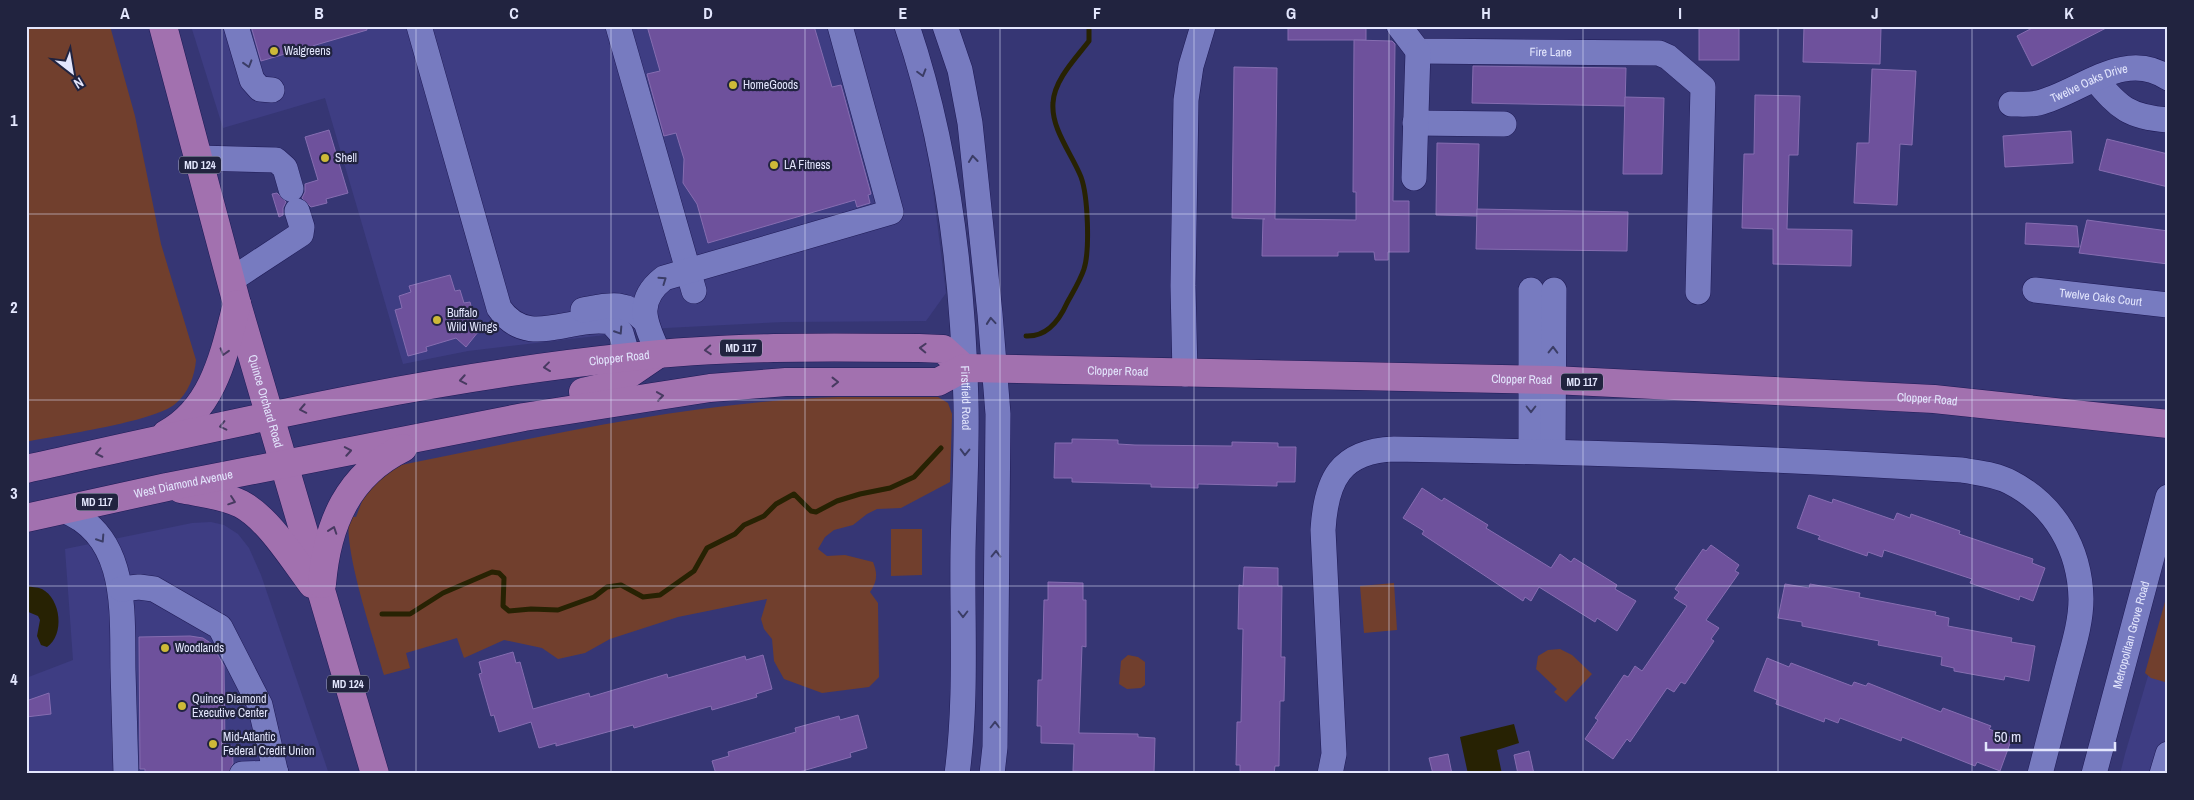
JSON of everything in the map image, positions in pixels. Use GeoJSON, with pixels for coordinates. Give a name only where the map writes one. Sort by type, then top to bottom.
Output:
{"type":"FeatureCollection","features":[{"type":"Feature","properties":{"kind":"main road","name":"Quince Orchard Road"},"geometry":{"type":"LineString","coordinates":[[163,26],[234,292],[321,595],[375,774]]}},
{"type":"Feature","properties":{"kind":"main road"},"geometry":{"type":"LineString","coordinates":[[147,443],[176,429],[202,404],[224,352],[234,292]]}},
{"type":"Feature","properties":{"kind":"main road","name":"Clopper Road"},"geometry":{"type":"LineString","coordinates":[[270,415],[511,371],[659,354],[818,346],[943,349],[964,368],[1542,380],[1934,399],[2168,424]]}},
{"type":"Feature","properties":{"kind":"main road"},"geometry":{"type":"LineString","coordinates":[[524,417],[573,394],[613,385],[659,354]]}},
{"type":"Feature","properties":{"kind":"main road","name":"MD 117"},"geometry":{"type":"LineString","coordinates":[[283,464],[524,417],[729,387],[786,382],[938,382],[964,368]]}},
{"type":"Feature","properties":{"kind":"main road","name":"MD 117"},"geometry":{"type":"LineString","coordinates":[[26,469],[270,415]]}},
{"type":"Feature","properties":{"kind":"main road"},"geometry":{"type":"LineString","coordinates":[[321,595],[331,534],[341,510],[354,487],[372,466],[388,455],[426,437]]}},
{"type":"Feature","properties":{"kind":"main road","name":"West Diamond Avenue"},"geometry":{"type":"LineString","coordinates":[[26,518],[283,464]]}},
{"type":"Feature","properties":{"kind":"main road"},"geometry":{"type":"LineString","coordinates":[[168,487],[214,495],[251,510],[321,595]]}},
{"type":"Feature","properties":{"kind":"street"},"geometry":{"type":"LineString","coordinates":[[236,26],[252,80],[260,89],[272,90]]}},
{"type":"Feature","properties":{"kind":"street"},"geometry":{"type":"LineString","coordinates":[[420,26],[491,272],[499,308],[506,318],[518,327],[531,330],[586,320],[611,322],[621,333],[628,357]]}},
{"type":"Feature","properties":{"kind":"street"},"geometry":{"type":"LineString","coordinates":[[618,26],[691,281]]}},
{"type":"Feature","properties":{"kind":"street"},"geometry":{"type":"LineString","coordinates":[[644,321],[645,307],[658,282],[670,275],[691,281],[891,212],[840,26]]}},
{"type":"Feature","properties":{"kind":"street","name":"Firstfield Road"},"geometry":{"type":"LineString","coordinates":[[907,26],[931,104],[944,168],[954,235],[964,368],[963,699],[957,774]]}},
{"type":"Feature","properties":{"kind":"street"},"geometry":{"type":"LineString","coordinates":[[945,26],[960,70],[970,123],[995,369],[998,424],[995,747],[992,774]]}},
{"type":"Feature","properties":{"kind":"street"},"geometry":{"type":"LineString","coordinates":[[960,26],[960,70]]}},
{"type":"Feature","properties":{"kind":"street"},"geometry":{"type":"LineString","coordinates":[[1185,374],[1183,286],[1186,100],[1191,66],[1203,26]]}},
{"type":"Feature","properties":{"kind":"street"},"geometry":{"type":"LineString","coordinates":[[1399,26],[1418,51],[1414,178]]}},
{"type":"Feature","properties":{"kind":"street","name":"Fire Lane"},"geometry":{"type":"LineString","coordinates":[[1418,51],[1659,53],[1668,57],[1703,87],[1698,292]]}},
{"type":"Feature","properties":{"kind":"street","name":"Twelve Oaks Drive"},"geometry":{"type":"LineString","coordinates":[[2011,104],[2037,104],[2116,70],[2137,67],[2168,78]]}},
{"type":"Feature","properties":{"kind":"street"},"geometry":{"type":"LineString","coordinates":[[2095,79],[2112,98],[2129,112],[2148,118],[2168,120]]}},
{"type":"Feature","properties":{"kind":"street"},"geometry":{"type":"LineString","coordinates":[[1416,123],[1504,124]]}},
{"type":"Feature","properties":{"kind":"street"},"geometry":{"type":"LineString","coordinates":[[198,158],[276,160],[285,168],[302,227],[301,234],[234,292]]}},
{"type":"Feature","properties":{"kind":"street"},"geometry":{"type":"LineString","coordinates":[[491,272],[504,302],[516,316],[524,320],[620,305],[630,308],[644,321],[659,354]]}},
{"type":"Feature","properties":{"kind":"street"},"geometry":{"type":"LineString","coordinates":[[1542,451],[1543,290]]}},
{"type":"Feature","properties":{"kind":"street","name":"Twelve Oaks Court"},"geometry":{"type":"LineString","coordinates":[[2035,290],[2168,305]]}},
{"type":"Feature","properties":{"kind":"street"},"geometry":{"type":"LineString","coordinates":[[1330,774],[1334,754],[1323,530],[1326,499],[1335,475],[1346,464],[1360,455],[1375,450],[1542,451],[1786,459],[1962,470],[1987,474],[2009,481],[2049,512],[2064,531],[2079,577],[2081,601],[2078,628],[2040,774]]}},
{"type":"Feature","properties":{"kind":"street","name":"Metropolitan Grove Road"},"geometry":{"type":"LineString","coordinates":[[2094,774],[2168,497]]}},
{"type":"Feature","properties":{"kind":"street"},"geometry":{"type":"LineString","coordinates":[[63,510],[85,521],[100,536],[107,549],[121,589],[126,774]]}},
{"type":"Feature","properties":{"kind":"street"},"geometry":{"type":"LineString","coordinates":[[121,589],[154,589],[220,627],[260,705],[276,774],[242,774]]}},
{"type":"Feature","properties":{"kind":"street"},"geometry":{"type":"LineString","coordinates":[[2162,774],[2168,754]]}},
{"type":"Feature","properties":{"kind":"shaded area"},"geometry":{"type":"Polygon","coordinates":[[[26,26],[110,26],[135,116],[161,244],[196,360],[192,378],[184,395],[164,411],[105,427],[26,442],[26,26]]]}},
{"type":"Feature","properties":{"kind":"shaded area"},"geometry":{"type":"Polygon","coordinates":[[[191,26],[893,26],[901,46],[917,103],[931,174],[946,293],[926,321],[784,322],[666,328],[468,351],[403,364],[325,98],[223,128],[191,26]]]}},
{"type":"Feature","properties":{"kind":"shaded area"},"geometry":{"type":"Polygon","coordinates":[[[838,397],[938,397],[948,403],[952,414],[950,482],[901,508],[877,509],[853,525],[834,530],[825,537],[818,549],[827,556],[845,555],[873,562],[876,570],[876,578],[870,592],[878,603],[879,677],[869,687],[822,693],[784,679],[774,661],[772,639],[764,629],[761,619],[767,599],[678,617],[610,639],[585,653],[558,659],[542,648],[504,640],[464,658],[457,638],[406,653],[410,668],[384,675],[354,570],[349,530],[350,516],[356,517],[364,496],[379,477],[401,465],[618,422],[728,406],[838,397]]]}},
{"type":"Feature","properties":{"kind":"shaded area"},"geometry":{"type":"Polygon","coordinates":[[[211,522],[224,525],[238,534],[249,548],[261,575],[329,774],[26,774],[26,678],[73,660],[65,549],[192,523],[211,522]]]}},
{"type":"Feature","properties":{"kind":"shaded area"},"geometry":{"type":"Polygon","coordinates":[[[891,529],[922,529],[922,575],[891,576],[891,529]]]}},
{"type":"Feature","properties":{"kind":"shaded area"},"geometry":{"type":"Polygon","coordinates":[[[1394,583],[1397,630],[1364,633],[1360,586],[1394,583]]]}},
{"type":"Feature","properties":{"kind":"shaded area"},"geometry":{"type":"Polygon","coordinates":[[[26,586],[42,589],[48,594],[57,609],[58,626],[56,634],[53,641],[47,647],[41,645],[37,636],[40,620],[38,616],[26,611],[26,586]]]}},
{"type":"Feature","properties":{"kind":"shaded area"},"geometry":{"type":"Polygon","coordinates":[[[2168,591],[2168,682],[2165,682],[2151,678],[2145,673],[2168,591]]]}},
{"type":"Feature","properties":{"kind":"shaded area"},"geometry":{"type":"Polygon","coordinates":[[[2168,608],[2168,774],[2120,774],[2125,754],[2168,608]]]}},
{"type":"Feature","properties":{"kind":"shaded area"},"geometry":{"type":"Polygon","coordinates":[[[1560,649],[1572,655],[1592,674],[1566,702],[1554,692],[1557,689],[1536,669],[1538,656],[1548,650],[1560,649]]]}},
{"type":"Feature","properties":{"kind":"shaded area"},"geometry":{"type":"Polygon","coordinates":[[[1128,655],[1138,657],[1145,662],[1145,685],[1141,688],[1127,689],[1119,684],[1121,661],[1128,655]]]}},
{"type":"Feature","properties":{"kind":"shaded area"},"geometry":{"type":"Polygon","coordinates":[[[1514,724],[1519,743],[1497,750],[1502,774],[1468,774],[1460,737],[1514,724]]]}},
{"type":"Feature","properties":{"kind":"building","name":"Walgreens"},"geometry":{"type":"Polygon","coordinates":[[[251,26],[366,26],[367,30],[261,61],[251,26]]]}},
{"type":"Feature","properties":{"kind":"building"},"geometry":{"type":"Polygon","coordinates":[[[647,26],[814,26],[832,87],[841,85],[871,194],[868,195],[870,203],[857,207],[855,200],[708,243],[697,204],[683,183],[684,159],[676,133],[664,136],[647,74],[660,71],[647,26]]]}},
{"type":"Feature","properties":{"kind":"building"},"geometry":{"type":"Polygon","coordinates":[[[1288,26],[1366,26],[1366,40],[1288,40],[1288,26]]]}},
{"type":"Feature","properties":{"kind":"building"},"geometry":{"type":"Polygon","coordinates":[[[1699,26],[1739,26],[1739,60],[1699,60],[1699,26]]]}},
{"type":"Feature","properties":{"kind":"building"},"geometry":{"type":"Polygon","coordinates":[[[1804,26],[1881,28],[1880,64],[1803,62],[1804,26]]]}},
{"type":"Feature","properties":{"kind":"building"},"geometry":{"type":"Polygon","coordinates":[[[2036,26],[2110,26],[2032,66],[2017,36],[2036,26]]]}},
{"type":"Feature","properties":{"kind":"building"},"geometry":{"type":"Polygon","coordinates":[[[1354,40],[1392,41],[1395,44],[1393,201],[1409,201],[1409,252],[1388,252],[1388,260],[1375,260],[1374,252],[1338,252],[1338,256],[1262,256],[1263,219],[1265,219],[1232,218],[1234,67],[1277,68],[1275,219],[1356,220],[1356,192],[1353,192],[1354,40]]]}},
{"type":"Feature","properties":{"kind":"building"},"geometry":{"type":"Polygon","coordinates":[[[1473,66],[1626,68],[1625,106],[1472,103],[1473,66]]]}},
{"type":"Feature","properties":{"kind":"building"},"geometry":{"type":"Polygon","coordinates":[[[1872,69],[1916,71],[1912,145],[1900,144],[1897,205],[1854,203],[1857,143],[1869,143],[1872,69]]]}},
{"type":"Feature","properties":{"kind":"building"},"geometry":{"type":"Polygon","coordinates":[[[1755,95],[1800,96],[1798,155],[1789,155],[1787,229],[1852,230],[1851,266],[1773,264],[1773,229],[1742,228],[1744,154],[1754,154],[1755,95]]]}},
{"type":"Feature","properties":{"kind":"building"},"geometry":{"type":"Polygon","coordinates":[[[1625,97],[1664,98],[1662,174],[1623,174],[1625,97]]]}},
{"type":"Feature","properties":{"kind":"building","name":"Shell"},"geometry":{"type":"Polygon","coordinates":[[[329,130],[348,193],[326,199],[327,203],[311,207],[302,198],[305,192],[305,184],[318,180],[305,137],[329,130]]]}},
{"type":"Feature","properties":{"kind":"building"},"geometry":{"type":"Polygon","coordinates":[[[2071,131],[2073,163],[2005,167],[2003,136],[2071,131]]]}},
{"type":"Feature","properties":{"kind":"building"},"geometry":{"type":"Polygon","coordinates":[[[2107,139],[2168,154],[2168,187],[2099,170],[2107,139]]]}},
{"type":"Feature","properties":{"kind":"building"},"geometry":{"type":"Polygon","coordinates":[[[1437,143],[1479,144],[1477,216],[1436,215],[1437,143]]]}},
{"type":"Feature","properties":{"kind":"building"},"geometry":{"type":"Polygon","coordinates":[[[277,193],[286,202],[283,208],[283,215],[279,217],[272,194],[277,193]]]}},
{"type":"Feature","properties":{"kind":"building"},"geometry":{"type":"Polygon","coordinates":[[[1477,209],[1628,212],[1627,251],[1476,249],[1477,209]]]}},
{"type":"Feature","properties":{"kind":"building"},"geometry":{"type":"Polygon","coordinates":[[[2087,220],[2168,231],[2168,264],[2079,253],[2087,220]]]}},
{"type":"Feature","properties":{"kind":"building"},"geometry":{"type":"Polygon","coordinates":[[[2026,223],[2077,226],[2079,247],[2025,244],[2026,223]]]}},
{"type":"Feature","properties":{"kind":"building","name":"Buffalo Wild Wings"},"geometry":{"type":"Polygon","coordinates":[[[450,275],[455,291],[460,290],[464,303],[470,302],[478,332],[466,347],[456,338],[426,347],[427,351],[408,356],[395,310],[402,308],[399,296],[411,292],[409,286],[450,275]]]}},
{"type":"Feature","properties":{"kind":"building"},"geometry":{"type":"Polygon","coordinates":[[[1072,439],[1118,440],[1118,444],[1135,445],[1232,446],[1232,442],[1278,443],[1278,447],[1296,447],[1295,482],[1277,482],[1277,486],[1198,484],[1198,488],[1151,487],[1151,484],[1072,482],[1072,478],[1054,478],[1055,443],[1072,443],[1072,439]]]}},
{"type":"Feature","properties":{"kind":"building"},"geometry":{"type":"Polygon","coordinates":[[[1422,488],[1442,501],[1444,498],[1488,525],[1486,528],[1551,568],[1560,554],[1571,562],[1574,558],[1617,585],[1615,589],[1636,601],[1617,631],[1597,618],[1595,622],[1539,587],[1531,601],[1525,597],[1523,601],[1422,534],[1424,531],[1403,518],[1422,488]]]}},
{"type":"Feature","properties":{"kind":"building"},"geometry":{"type":"Polygon","coordinates":[[[1809,495],[1832,503],[1833,499],[1894,520],[1897,513],[1910,518],[1911,514],[1960,531],[1959,534],[2033,559],[2032,563],[2045,568],[2033,601],[2020,596],[2019,600],[1970,583],[1972,579],[1884,550],[1882,557],[1868,552],[1867,556],[1818,539],[1820,536],[1797,528],[1809,495]]]}},
{"type":"Feature","properties":{"kind":"building"},"geometry":{"type":"Polygon","coordinates":[[[1711,545],[1739,565],[1735,571],[1739,573],[1706,620],[1719,628],[1711,639],[1714,641],[1685,684],[1681,682],[1674,692],[1667,688],[1630,742],[1627,739],[1613,759],[1585,739],[1598,720],[1595,718],[1624,675],[1628,677],[1635,666],[1642,671],[1687,606],[1674,598],[1679,592],[1675,589],[1703,549],[1706,551],[1711,545]]]}},
{"type":"Feature","properties":{"kind":"building"},"geometry":{"type":"Polygon","coordinates":[[[1244,567],[1278,568],[1278,586],[1282,586],[1281,657],[1285,657],[1284,701],[1280,701],[1279,766],[1275,766],[1274,774],[1240,774],[1240,765],[1236,765],[1237,722],[1241,722],[1243,629],[1238,629],[1239,585],[1243,586],[1244,567]]]}},
{"type":"Feature","properties":{"kind":"building"},"geometry":{"type":"Polygon","coordinates":[[[1048,582],[1083,583],[1083,600],[1086,600],[1086,647],[1082,646],[1079,733],[1138,734],[1138,737],[1155,738],[1154,773],[1091,774],[1091,772],[1073,771],[1074,744],[1041,743],[1041,726],[1037,726],[1038,680],[1042,680],[1044,600],[1048,600],[1048,582]]]}},
{"type":"Feature","properties":{"kind":"building"},"geometry":{"type":"Polygon","coordinates":[[[1785,584],[1809,588],[1810,584],[1860,593],[1859,597],[1936,612],[1935,615],[1949,618],[1948,626],[2012,638],[2011,642],[2035,646],[2029,681],[2005,676],[2004,680],[1954,671],[1954,668],[1941,665],[1942,657],[1878,645],[1879,641],[1802,626],[1802,622],[1778,618],[1785,584]]]}},
{"type":"Feature","properties":{"kind":"building","name":"Quince Diamond Executive Center"},"geometry":{"type":"Polygon","coordinates":[[[190,636],[203,638],[212,644],[224,666],[225,746],[232,746],[233,763],[228,774],[145,774],[145,769],[140,769],[139,637],[190,636]]]}},
{"type":"Feature","properties":{"kind":"building"},"geometry":{"type":"Polygon","coordinates":[[[513,652],[516,663],[520,662],[533,709],[589,693],[590,697],[667,674],[668,678],[745,656],[746,660],[763,655],[772,689],[756,694],[757,697],[712,710],[711,706],[634,728],[633,725],[556,746],[556,743],[539,748],[531,722],[499,732],[494,715],[491,716],[479,674],[482,673],[479,662],[513,652]]]}},
{"type":"Feature","properties":{"kind":"building"},"geometry":{"type":"Polygon","coordinates":[[[1767,658],[1789,667],[1791,663],[1852,686],[1854,682],[1866,686],[1868,683],[1941,712],[1943,708],[1991,726],[1989,729],[2012,738],[2000,771],[1977,762],[1975,766],[1902,737],[1901,741],[1840,718],[1838,723],[1825,718],[1824,722],[1776,704],[1777,700],[1754,691],[1767,658]]]}},
{"type":"Feature","properties":{"kind":"building"},"geometry":{"type":"Polygon","coordinates":[[[49,693],[51,714],[26,717],[26,701],[49,693]]]}},
{"type":"Feature","properties":{"kind":"building"},"geometry":{"type":"Polygon","coordinates":[[[858,715],[867,748],[850,753],[851,757],[792,774],[716,774],[712,761],[729,756],[728,752],[796,732],[795,728],[839,716],[840,720],[858,715]]]}},
{"type":"Feature","properties":{"kind":"building"},"geometry":{"type":"Polygon","coordinates":[[[1529,751],[1534,774],[1518,774],[1514,755],[1529,751]]]}},
{"type":"Feature","properties":{"kind":"building"},"geometry":{"type":"Polygon","coordinates":[[[1448,754],[1452,774],[1433,774],[1429,758],[1448,754]]]}},
{"type":"Feature","properties":{"kind":"waterway"},"geometry":{"type":"LineString","coordinates":[[1026,336],[1040,334],[1056,322],[1078,282],[1086,260],[1087,223],[1083,186],[1081,177],[1055,122],[1053,103],[1054,94],[1061,78],[1089,41],[1089,26]]}},
{"type":"Feature","properties":{"kind":"waterway"},"geometry":{"type":"LineString","coordinates":[[382,614],[410,614],[443,593],[492,572],[499,573],[504,578],[503,606],[509,611],[531,609],[558,610],[594,597],[607,587],[621,585],[643,597],[660,595],[694,571],[707,548],[735,534],[744,525],[764,516],[776,504],[794,494],[811,511],[816,512],[837,501],[890,488],[914,477],[941,448]]}},
{"type":"Feature","properties":{"kind":"place","name":"Walgreens"},"geometry":{"type":"Point","coordinates":[274,51]}},
{"type":"Feature","properties":{"kind":"place","name":"HomeGoods"},"geometry":{"type":"Point","coordinates":[733,85]}},
{"type":"Feature","properties":{"kind":"place","name":"Shell"},"geometry":{"type":"Point","coordinates":[325,158]}},
{"type":"Feature","properties":{"kind":"place","name":"LA Fitness"},"geometry":{"type":"Point","coordinates":[774,165]}},
{"type":"Feature","properties":{"kind":"place","name":"Buffalo Wild Wings"},"geometry":{"type":"Point","coordinates":[437,320]}},
{"type":"Feature","properties":{"kind":"place","name":"Woodlands"},"geometry":{"type":"Point","coordinates":[165,648]}},
{"type":"Feature","properties":{"kind":"place","name":"Quince Diamond Executive Center"},"geometry":{"type":"Point","coordinates":[182,706]}},
{"type":"Feature","properties":{"kind":"place","name":"Mid-Atlantic Federal Credit Union"},"geometry":{"type":"Point","coordinates":[213,744]}}]}
